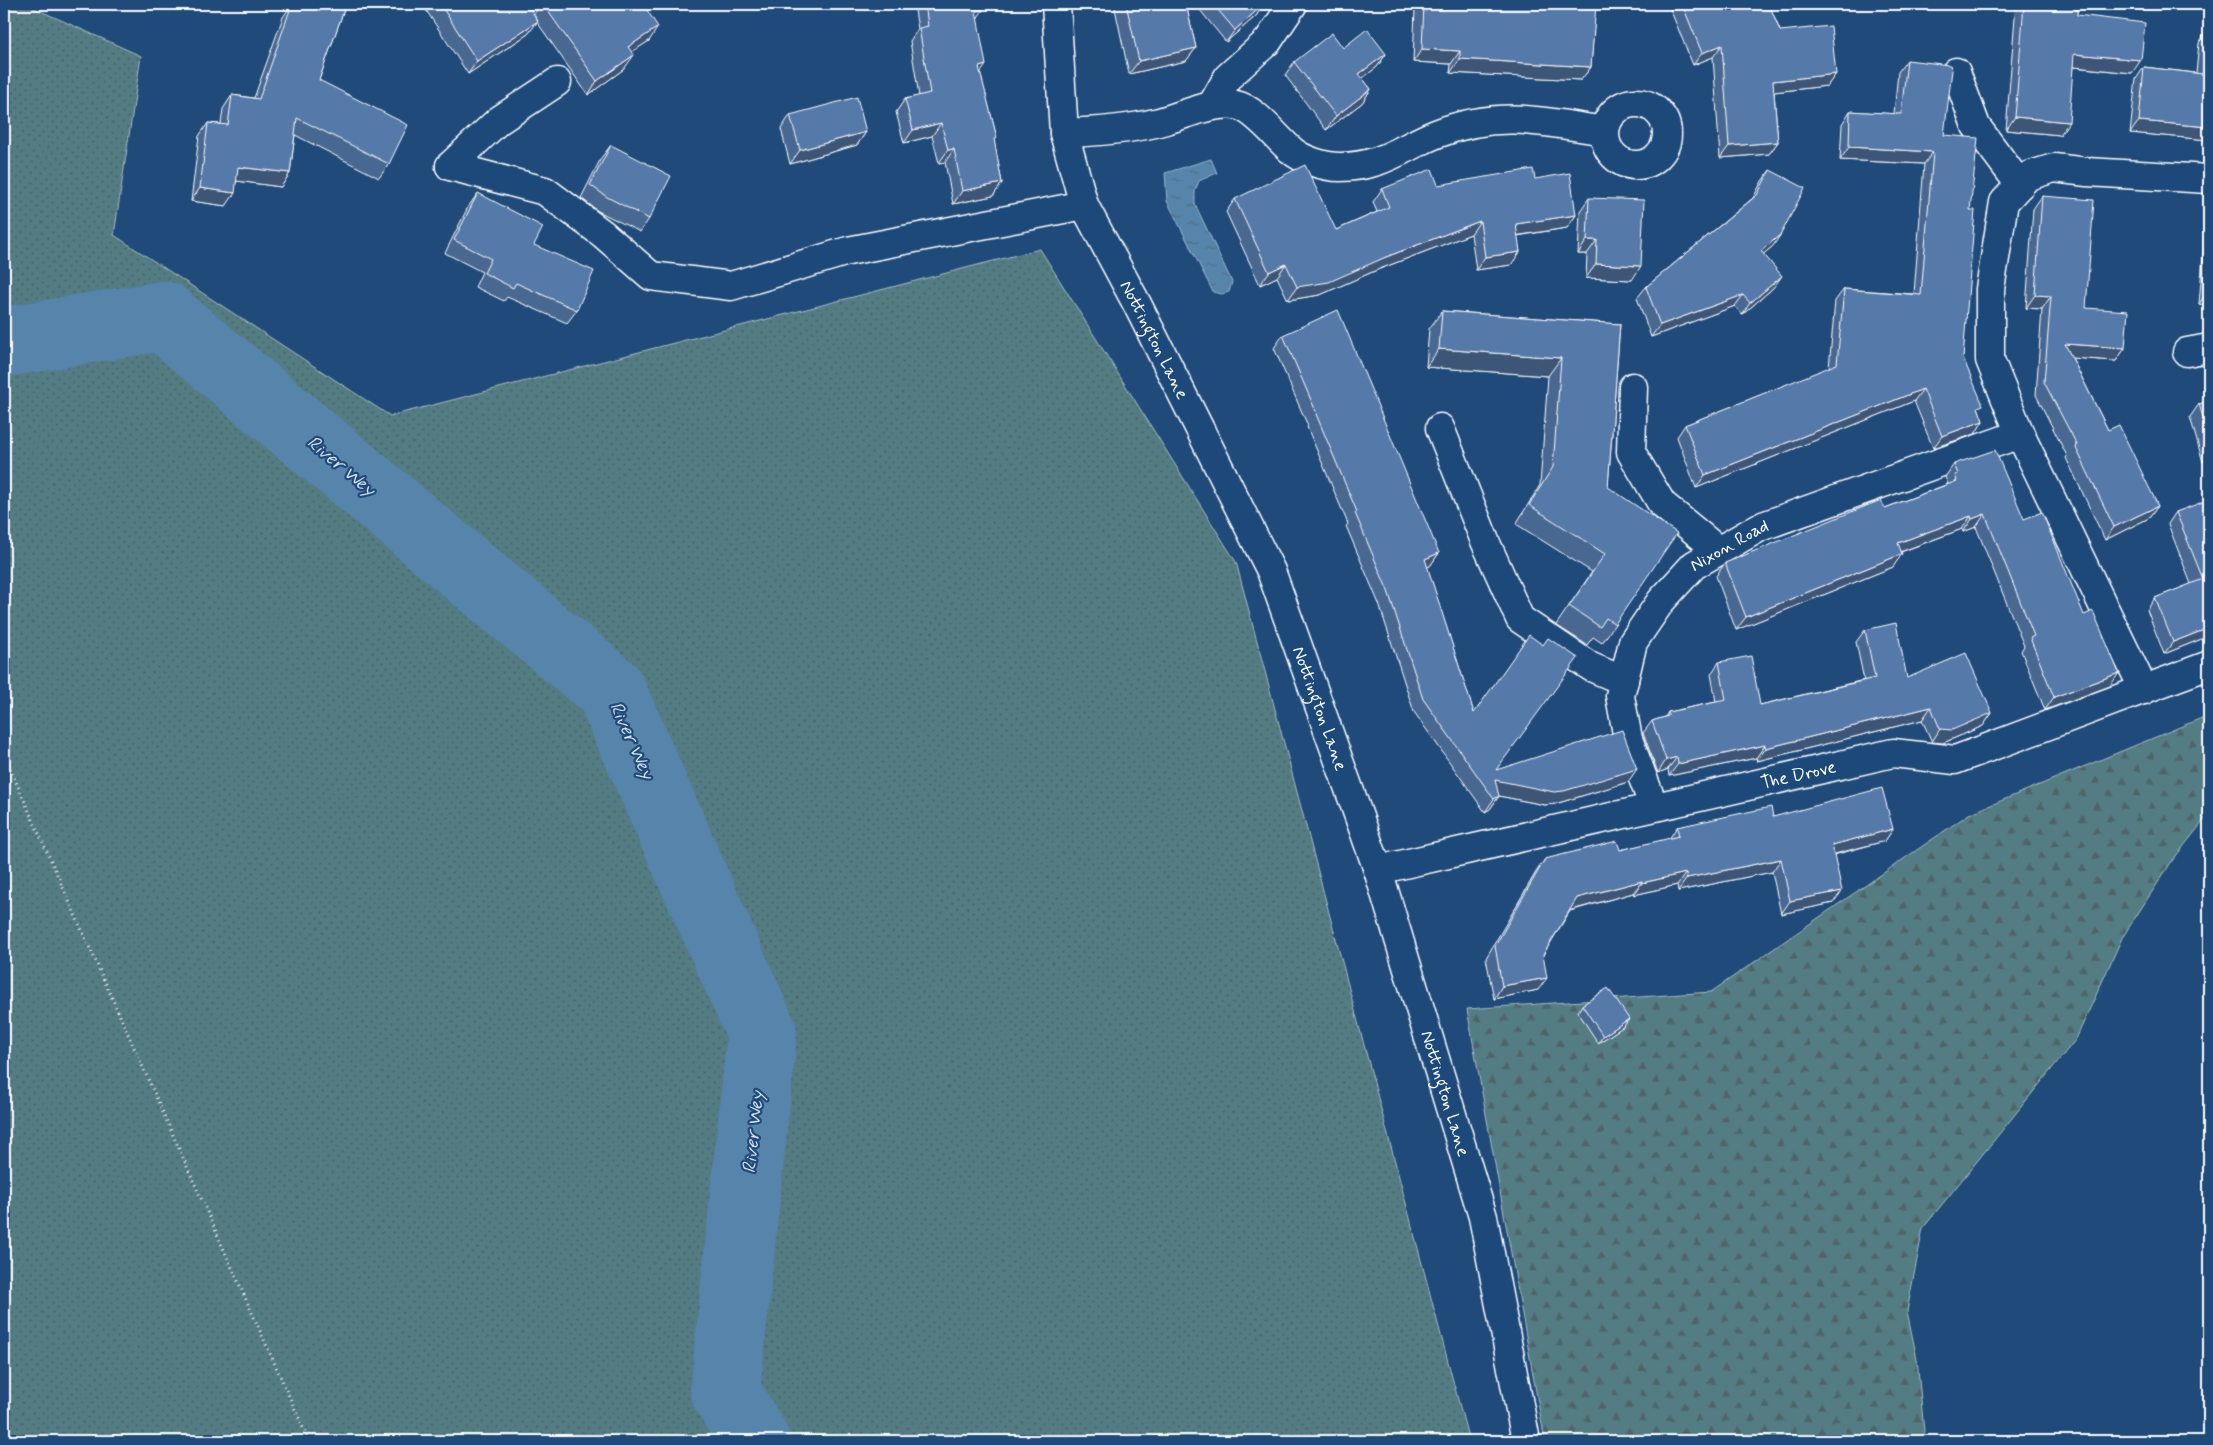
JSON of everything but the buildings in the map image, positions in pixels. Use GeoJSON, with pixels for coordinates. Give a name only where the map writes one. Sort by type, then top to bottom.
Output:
{"type":"FeatureCollection","features":[{"type":"Feature","properties":{"kind":"street","name":"Nottington Lane"},"geometry":{"type":"LineString","coordinates":[[1056,4],[1064,133],[1084,205],[1138,304],[1271,571],[1378,870],[1483,1217],[1526,1441]]}},
{"type":"Feature","properties":{"kind":"street"},"geometry":{"type":"LineString","coordinates":[[1212,106],[1228,77],[1268,41],[1293,4]]}},
{"type":"Feature","properties":{"kind":"street"},"geometry":{"type":"LineString","coordinates":[[1956,72],[1976,126],[2020,186]]}},
{"type":"Feature","properties":{"kind":"street"},"geometry":{"type":"LineString","coordinates":[[557,82],[498,120],[450,166],[545,191],[603,234],[651,276],[731,286],[848,250],[1084,205]]}},
{"type":"Feature","properties":{"kind":"street"},"geometry":{"type":"LineString","coordinates":[[1064,133],[1102,132],[1155,123],[1212,106],[1238,105],[1260,119],[1292,152],[1312,161],[1339,167],[1384,160],[1436,134],[1475,123],[1506,118],[1532,119],[1604,131]]}},
{"type":"Feature","properties":{"kind":"street"},"geometry":{"type":"LineString","coordinates":[[2144,690],[2020,434],[1990,360],[1990,289],[2004,202],[2028,176],[2054,168],[2087,172],[2209,179]]}},
{"type":"Feature","properties":{"kind":"street"},"geometry":{"type":"LineString","coordinates":[[1633,387],[1631,452],[1662,504],[1719,551]]}},
{"type":"Feature","properties":{"kind":"street"},"geometry":{"type":"LineString","coordinates":[[1440,428],[1485,541],[1520,619],[1591,667],[1624,681]]}},
{"type":"Feature","properties":{"kind":"street","name":"Nixon Road"},"geometry":{"type":"LineString","coordinates":[[1654,807],[1628,739],[1620,696],[1633,642],[1661,601],[1694,565],[1760,527],[2020,434]]}},
{"type":"Feature","properties":{"kind":"street","name":"The Drove"},"geometry":{"type":"LineString","coordinates":[[1378,870],[1894,753],[1955,760],[2209,665]]}},
{"type":"Feature","properties":{"kind":"path"},"geometry":{"type":"LineString","coordinates":[[4,755],[309,1441]]}},
{"type":"Feature","properties":{"kind":"green space"},"geometry":{"type":"Polygon","coordinates":[[[4,4],[25,4],[141,56],[114,235],[390,416],[1040,249],[1236,562],[1469,1441],[4,1441],[4,4]]]}},
{"type":"Feature","properties":{"kind":"green space"},"geometry":{"type":"Polygon","coordinates":[[[2209,715],[2209,814],[2172,861],[2122,938],[2076,1039],[1923,1228],[1907,1311],[1917,1359],[1924,1431],[1920,1441],[1545,1441],[1467,1009],[1711,992],[1969,814],[2209,715]]]}},
{"type":"Feature","properties":{"kind":"water"},"geometry":{"type":"Polygon","coordinates":[[[1211,159],[1217,173],[1199,181],[1195,191],[1195,204],[1232,282],[1229,292],[1222,294],[1213,292],[1167,201],[1165,173],[1211,159]]]}},
{"type":"Feature","properties":{"kind":"waterway","name":"River Wey"},"geometry":{"type":"LineString","coordinates":[[4,342],[163,316],[610,689],[762,1033],[725,1391],[755,1441]]}}]}
